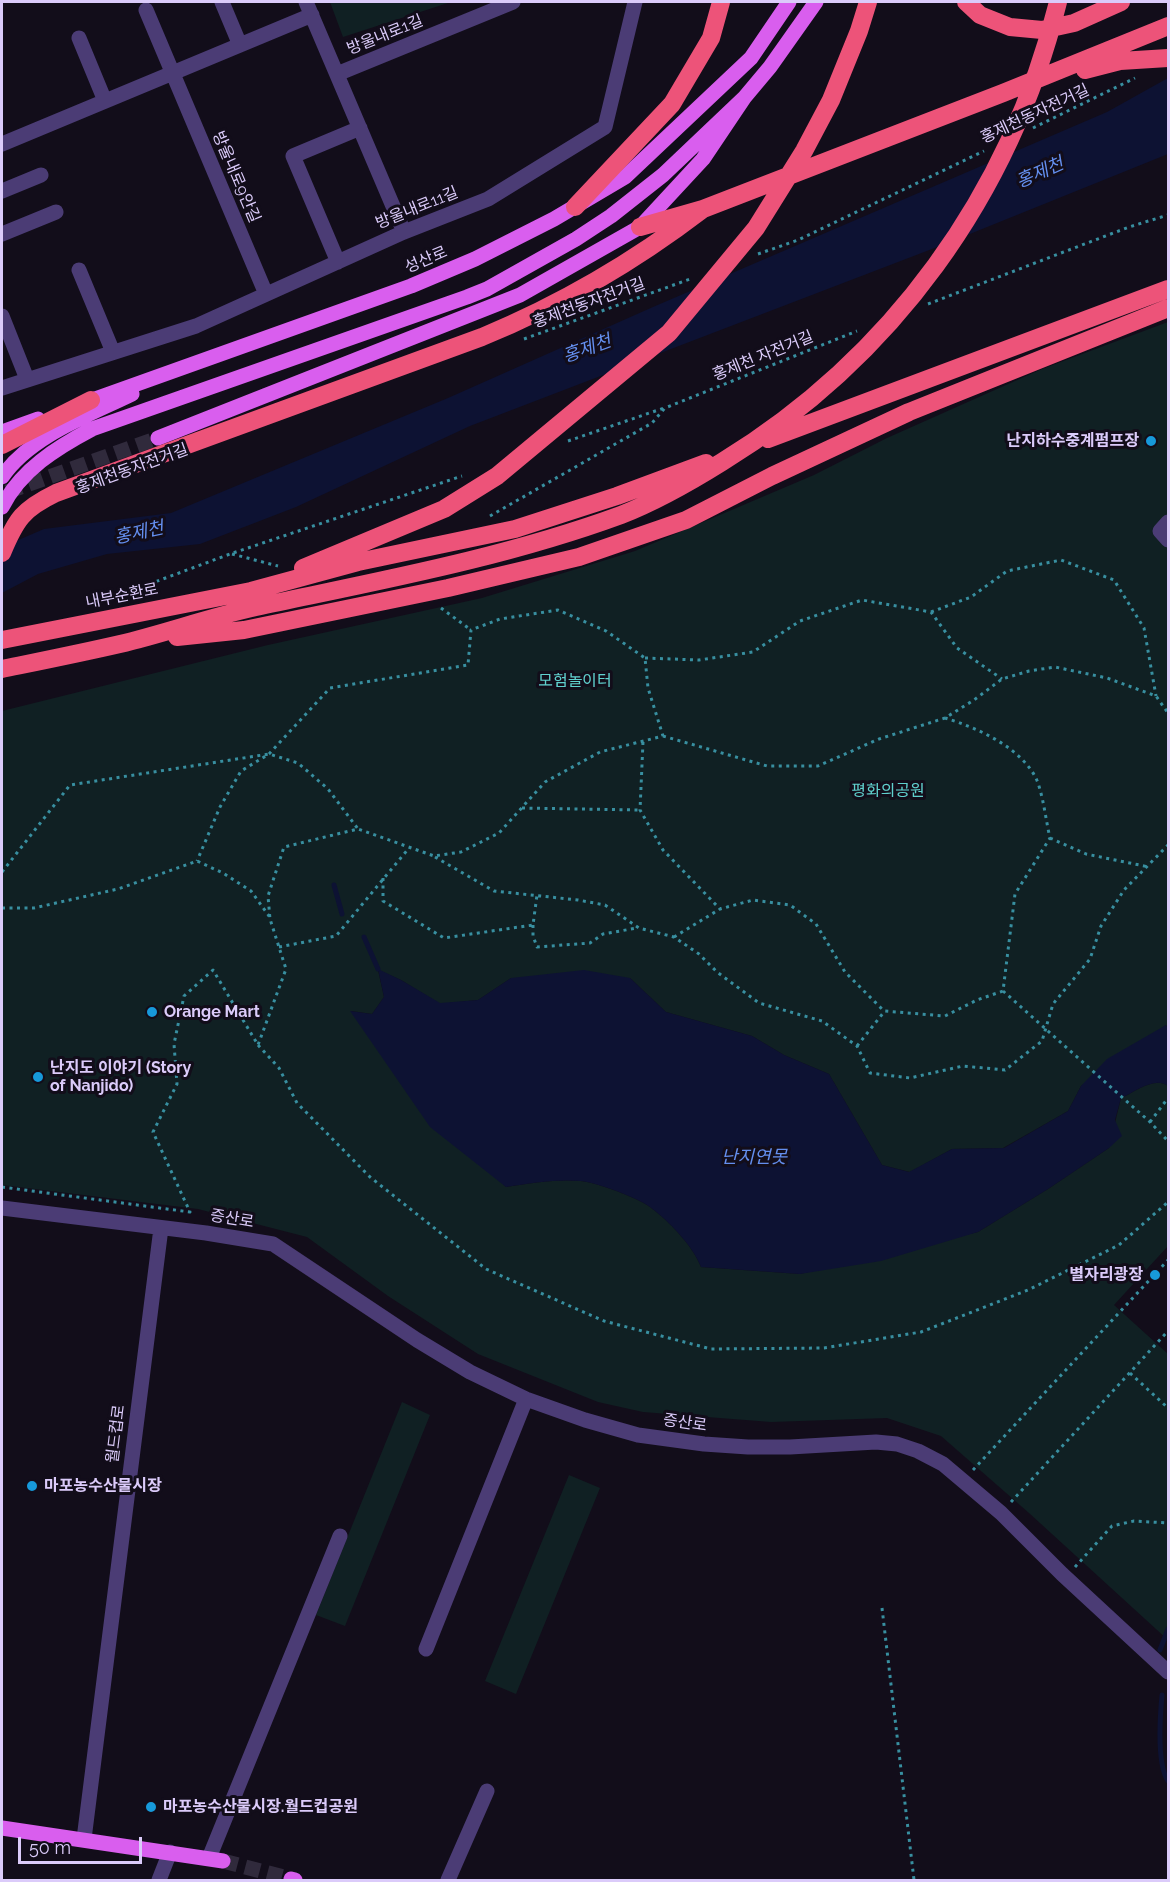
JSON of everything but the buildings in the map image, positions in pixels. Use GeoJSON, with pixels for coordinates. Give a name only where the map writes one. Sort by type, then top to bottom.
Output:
{"type":"FeatureCollection","features":[{"type":"Feature","properties":{"kind":"highway"},"geometry":{"type":"LineString","coordinates":[[575,207],[672,104],[711,38],[721,2]]}},
{"type":"Feature","properties":{"kind":"highway"},"geometry":{"type":"LineString","coordinates":[[251,591],[444,509],[496,476],[669,333],[756,228],[804,152],[831,100],[859,31],[868,2]]}},
{"type":"Feature","properties":{"kind":"highway"},"geometry":{"type":"LineString","coordinates":[[966,2],[980,15],[1010,27],[1042,30],[1074,23],[1121,2]]}},
{"type":"Feature","properties":{"kind":"highway"},"geometry":{"type":"LineString","coordinates":[[2,669],[122,644],[240,611],[516,549],[623,514],[687,484],[756,442],[817,395],[874,342],[928,276],[966,223],[998,165],[1030,93],[1049,39],[1058,2]]}},
{"type":"Feature","properties":{"kind":"highway"},"geometry":{"type":"LineString","coordinates":[[640,227],[703,209],[1003,93],[1168,26]]}},
{"type":"Feature","properties":{"kind":"highway"},"geometry":{"type":"LineString","coordinates":[[1003,93],[1120,61],[1168,58]]}},
{"type":"Feature","properties":{"kind":"highway"},"geometry":{"type":"LineString","coordinates":[[2,553],[19,518],[28,509],[56,493],[471,341],[535,315],[588,286],[673,232],[703,209]]}},
{"type":"Feature","properties":{"kind":"highway"},"geometry":{"type":"LineString","coordinates":[[251,591],[358,562],[515,529],[617,496],[1168,290]]}},
{"type":"Feature","properties":{"kind":"highway"},"geometry":{"type":"LineString","coordinates":[[122,644],[243,630],[443,596],[579,557],[686,520],[772,476],[909,412],[1168,308]]}},
{"type":"Feature","properties":{"kind":"highway"},"geometry":{"type":"LineString","coordinates":[[2,445],[92,400]]}},
{"type":"Feature","properties":{"kind":"highway","name":"내부순환로"},"geometry":{"type":"LineString","coordinates":[[2,640],[251,591]]}},
{"type":"Feature","properties":{"kind":"main road","name":"성산로"},"geometry":{"type":"LineString","coordinates":[[2,432],[411,286],[475,259],[548,223],[625,177],[751,58],[789,2]]}},
{"type":"Feature","properties":{"kind":"main road"},"geometry":{"type":"LineString","coordinates":[[158,438],[520,295],[640,227],[703,159],[744,98],[770,67],[816,2]]}},
{"type":"Feature","properties":{"kind":"main road"},"geometry":{"type":"LineString","coordinates":[[2,507],[20,479],[38,463],[55,450],[92,429],[487,289],[576,239],[611,216],[663,175],[744,98]]}},
{"type":"Feature","properties":{"kind":"main road"},"geometry":{"type":"LineString","coordinates":[[2,477],[22,455],[57,430],[211,357]]}},
{"type":"Feature","properties":{"kind":"main road"},"geometry":{"type":"LineString","coordinates":[[2,1828],[216,1859]]}},
{"type":"Feature","properties":{"kind":"street"},"geometry":{"type":"LineString","coordinates":[[222,2],[240,45]]}},
{"type":"Feature","properties":{"kind":"street","name":"방울내로1길"},"geometry":{"type":"LineString","coordinates":[[337,74],[513,2]]}},
{"type":"Feature","properties":{"kind":"street","name":"방울내로11길"},"geometry":{"type":"LineString","coordinates":[[2,388],[196,326],[404,232],[488,199],[605,127],[635,2]]}},
{"type":"Feature","properties":{"kind":"street"},"geometry":{"type":"LineString","coordinates":[[2,144],[240,45],[309,8]]}},
{"type":"Feature","properties":{"kind":"street","name":"방울내로1길"},"geometry":{"type":"LineString","coordinates":[[309,8],[404,232]]}},
{"type":"Feature","properties":{"kind":"street","name":"방울내로9안길"},"geometry":{"type":"LineString","coordinates":[[146,10],[266,294]]}},
{"type":"Feature","properties":{"kind":"street"},"geometry":{"type":"LineString","coordinates":[[79,38],[105,101]]}},
{"type":"Feature","properties":{"kind":"street"},"geometry":{"type":"LineString","coordinates":[[338,262],[293,156],[360,128]]}},
{"type":"Feature","properties":{"kind":"street"},"geometry":{"type":"LineString","coordinates":[[2,191],[41,175]]}},
{"type":"Feature","properties":{"kind":"street"},"geometry":{"type":"LineString","coordinates":[[2,234],[56,212]]}},
{"type":"Feature","properties":{"kind":"street"},"geometry":{"type":"LineString","coordinates":[[79,270],[113,352]]}},
{"type":"Feature","properties":{"kind":"street"},"geometry":{"type":"LineString","coordinates":[[2,316],[27,379]]}},
{"type":"Feature","properties":{"kind":"street"},"geometry":{"type":"LineString","coordinates":[[1168,522],[1160,531],[1168,540]]}},
{"type":"Feature","properties":{"kind":"street"},"geometry":{"type":"LineString","coordinates":[[2,1208],[161,1228]]}},
{"type":"Feature","properties":{"kind":"street","name":"증산로"},"geometry":{"type":"LineString","coordinates":[[161,1228],[273,1244],[417,1340],[470,1372],[526,1399],[585,1420],[638,1435],[704,1444],[790,1447],[876,1442],[897,1444],[918,1451],[943,1464],[964,1480],[1168,1672]]}},
{"type":"Feature","properties":{"kind":"street","name":"월드컵로"},"geometry":{"type":"LineString","coordinates":[[84,1839],[161,1228]]}},
{"type":"Feature","properties":{"kind":"street"},"geometry":{"type":"LineString","coordinates":[[426,1649],[526,1399]]}},
{"type":"Feature","properties":{"kind":"street"},"geometry":{"type":"LineString","coordinates":[[216,1859],[340,1536]]}},
{"type":"Feature","properties":{"kind":"street"},"geometry":{"type":"LineString","coordinates":[[448,1881],[487,1791]]}},
{"type":"Feature","properties":{"kind":"street"},"geometry":{"type":"LineString","coordinates":[[159,1881],[170,1852]]}},
{"type":"Feature","properties":{"kind":"path","name":"홍제천동자전거길"},"geometry":{"type":"LineString","coordinates":[[1029,130],[1140,75]]}},
{"type":"Feature","properties":{"kind":"path","name":"홍제천동자전거길"},"geometry":{"type":"LineString","coordinates":[[753,256],[798,240],[987,150]]}},
{"type":"Feature","properties":{"kind":"path"},"geometry":{"type":"LineString","coordinates":[[918,307],[1129,227],[1168,215]]}},
{"type":"Feature","properties":{"kind":"path","name":"홍제천동자전거길"},"geometry":{"type":"LineString","coordinates":[[519,341],[697,276]]}},
{"type":"Feature","properties":{"kind":"path","name":"홍제천 자전거길"},"geometry":{"type":"LineString","coordinates":[[486,518],[652,423],[665,408],[863,328]]}},
{"type":"Feature","properties":{"kind":"path"},"geometry":{"type":"LineString","coordinates":[[565,442],[665,408]]}},
{"type":"Feature","properties":{"kind":"path"},"geometry":{"type":"LineString","coordinates":[[113,600],[230,554],[464,475]]}},
{"type":"Feature","properties":{"kind":"path"},"geometry":{"type":"LineString","coordinates":[[471,630],[500,619],[558,610],[606,631],[645,658],[699,660],[753,652],[800,621],[861,600],[931,612],[971,597],[1007,571],[1062,560],[1114,580],[1144,628],[1156,696],[1168,713]]}},
{"type":"Feature","properties":{"kind":"path"},"geometry":{"type":"LineString","coordinates":[[197,861],[220,807],[241,771],[268,753],[330,688],[468,665],[471,630],[443,596]]}},
{"type":"Feature","properties":{"kind":"path"},"geometry":{"type":"LineString","coordinates":[[931,612],[957,648],[1002,679]]}},
{"type":"Feature","properties":{"kind":"path"},"geometry":{"type":"LineString","coordinates":[[645,658],[648,688],[663,736]]}},
{"type":"Feature","properties":{"kind":"path"},"geometry":{"type":"LineString","coordinates":[[434,856],[461,852],[499,832],[545,782],[600,752],[663,736],[766,766],[818,766],[879,740],[945,718],[1002,679],[1029,670],[1054,667],[1107,678],[1156,696]]}},
{"type":"Feature","properties":{"kind":"path"},"geometry":{"type":"LineString","coordinates":[[945,718],[970,725],[1020,755],[1037,782],[1050,838],[1015,894],[1003,992]]}},
{"type":"Feature","properties":{"kind":"path"},"geometry":{"type":"LineString","coordinates":[[643,742],[640,810],[663,850],[720,909]]}},
{"type":"Feature","properties":{"kind":"path"},"geometry":{"type":"LineString","coordinates":[[2,872],[70,784],[268,753],[298,763],[328,789],[358,829],[434,856],[494,891],[605,905],[639,928],[674,937],[699,954],[717,972],[759,1003],[822,1021],[857,1046],[870,1073],[910,1078],[963,1066],[1005,1070],[1042,1041],[1053,1004],[1090,959],[1101,926],[1125,890],[1168,845]]}},
{"type":"Feature","properties":{"kind":"path"},"geometry":{"type":"LineString","coordinates":[[521,808],[640,810]]}},
{"type":"Feature","properties":{"kind":"path"},"geometry":{"type":"LineString","coordinates":[[258,1045],[286,969],[270,919],[268,896],[284,847],[358,829]]}},
{"type":"Feature","properties":{"kind":"path"},"geometry":{"type":"LineString","coordinates":[[1050,838],[1086,854],[1149,867]]}},
{"type":"Feature","properties":{"kind":"path"},"geometry":{"type":"LineString","coordinates":[[279,947],[336,936],[409,848]]}},
{"type":"Feature","properties":{"kind":"path"},"geometry":{"type":"LineString","coordinates":[[2,908],[34,908],[118,889],[197,861],[223,873],[251,891],[270,919]]}},
{"type":"Feature","properties":{"kind":"path"},"geometry":{"type":"LineString","coordinates":[[383,878],[383,901],[444,938],[533,925]]}},
{"type":"Feature","properties":{"kind":"path"},"geometry":{"type":"LineString","coordinates":[[537,895],[533,925],[533,936],[537,947],[590,943],[603,934],[639,928]]}},
{"type":"Feature","properties":{"kind":"path"},"geometry":{"type":"LineString","coordinates":[[674,937],[720,909],[753,900],[790,905],[816,924],[844,972],[884,1011],[945,1016],[977,1000],[1003,992]]}},
{"type":"Feature","properties":{"kind":"path"},"geometry":{"type":"LineString","coordinates":[[2,1187],[190,1212],[153,1132],[177,1084],[174,1044],[184,996],[213,970],[258,1045],[279,1068],[297,1103],[370,1177],[486,1269],[604,1321],[711,1349],[824,1348],[921,1332],[1028,1290],[1119,1245],[1168,1202]]}},
{"type":"Feature","properties":{"kind":"path"},"geometry":{"type":"LineString","coordinates":[[1003,992],[1150,1122],[1168,1141]]}},
{"type":"Feature","properties":{"kind":"path"},"geometry":{"type":"LineString","coordinates":[[857,1046],[884,1011]]}},
{"type":"Feature","properties":{"kind":"path"},"geometry":{"type":"LineString","coordinates":[[1150,1122],[1168,1098]]}},
{"type":"Feature","properties":{"kind":"path"},"geometry":{"type":"LineString","coordinates":[[964,1480],[1168,1260]]}},
{"type":"Feature","properties":{"kind":"path"},"geometry":{"type":"LineString","coordinates":[[1001,1513],[1168,1332]]}},
{"type":"Feature","properties":{"kind":"path"},"geometry":{"type":"LineString","coordinates":[[1130,1373],[1168,1408]]}},
{"type":"Feature","properties":{"kind":"path"},"geometry":{"type":"LineString","coordinates":[[1065,1577],[1112,1526],[1134,1521],[1168,1523]]}},
{"type":"Feature","properties":{"kind":"path"},"geometry":{"type":"LineString","coordinates":[[882,1608],[914,1881]]}},
{"type":"Feature","properties":{"kind":"green space"},"geometry":{"type":"Polygon","coordinates":[[[330,2],[451,2],[343,37],[330,2]]]}},
{"type":"Feature","properties":{"kind":"green space","name":"평화의공원"},"geometry":{"type":"Polygon","coordinates":[[[1168,322],[1168,1029],[1166,1025],[1081,1086],[1068,1111],[1003,1148],[952,1149],[910,1172],[882,1165],[829,1074],[784,1055],[752,1036],[666,1012],[630,978],[511,978],[478,1000],[440,1004],[401,980],[378,970],[384,997],[372,1014],[351,1011],[506,1187],[553,1181],[581,1181],[597,1184],[626,1195],[644,1203],[665,1219],[686,1242],[701,1267],[800,1274],[978,1232],[1109,1148],[1121,1098],[1151,1084],[1163,1083],[1168,1086],[1168,1246],[1114,1305],[1168,1354],[1168,1640],[941,1436],[887,1418],[771,1422],[643,1412],[598,1402],[478,1354],[388,1296],[307,1237],[198,1209],[2,1185],[2,711],[268,645],[482,598],[635,551],[814,475],[887,438],[1042,369],[1168,322]]]}},
{"type":"Feature","properties":{"kind":"green space"},"geometry":{"type":"Polygon","coordinates":[[[402,1402],[430,1415],[345,1626],[316,1615],[402,1402]]]}},
{"type":"Feature","properties":{"kind":"green space"},"geometry":{"type":"Polygon","coordinates":[[[569,1475],[600,1488],[516,1694],[485,1681],[569,1475]]]}},
{"type":"Feature","properties":{"kind":"water","name":"홍제천"},"geometry":{"type":"Polygon","coordinates":[[[1168,78],[1168,154],[945,244],[470,426],[296,507],[200,544],[107,554],[38,574],[2,593],[2,547],[44,529],[171,513],[448,398],[653,307],[1107,112],[1168,78]]]}},
{"type":"Feature","properties":{"kind":"water","name":"난지연못"},"geometry":{"type":"Polygon","coordinates":[[[378,969],[440,1003],[478,1000],[511,978],[584,970],[630,978],[666,1012],[752,1036],[784,1055],[829,1074],[882,1165],[909,1172],[952,1149],[1004,1148],[1068,1111],[1081,1086],[1107,1059],[1166,1025],[1168,1029],[1168,1086],[1163,1083],[1151,1084],[1121,1098],[1115,1120],[1122,1136],[1109,1148],[1048,1189],[978,1232],[881,1261],[800,1274],[701,1267],[680,1234],[644,1203],[607,1187],[581,1181],[553,1181],[506,1187],[430,1127],[350,1011],[372,1014],[384,997],[378,969]]]}},
{"type":"Feature","properties":{"kind":"waterway"},"geometry":{"type":"LineString","coordinates":[[334,885],[342,914]]}},
{"type":"Feature","properties":{"kind":"waterway"},"geometry":{"type":"LineString","coordinates":[[364,937],[378,969]]}},
{"type":"Feature","properties":{"kind":"waterway"},"geometry":{"type":"LineString","coordinates":[[1160,1650],[1168,1629]]}},
{"type":"Feature","properties":{"kind":"waterway"},"geometry":{"type":"LineString","coordinates":[[1162,1695],[1161,1752],[1168,1781]]}},
{"type":"Feature","properties":{"kind":"tunnel"},"geometry":{"type":"LineString","coordinates":[[7,492],[158,438]]}},
{"type":"Feature","properties":{"kind":"tunnel"},"geometry":{"type":"LineString","coordinates":[[223,1861],[291,1879]]}},
{"type":"Feature","properties":{"kind":"place","name":"난지하수중계펌프장"},"geometry":{"type":"Point","coordinates":[1151,441]}},
{"type":"Feature","properties":{"kind":"place","name":"Orange Mart"},"geometry":{"type":"Point","coordinates":[152,1012]}},
{"type":"Feature","properties":{"kind":"place","name":"난지도 이야기 (Story of Nanjido)"},"geometry":{"type":"Point","coordinates":[38,1077]}},
{"type":"Feature","properties":{"kind":"place","name":"별자리광장"},"geometry":{"type":"Point","coordinates":[1155,1275]}},
{"type":"Feature","properties":{"kind":"place","name":"마포농수산물시장"},"geometry":{"type":"Point","coordinates":[32,1486]}},
{"type":"Feature","properties":{"kind":"place","name":"마포농수산물시장.월드컵공원"},"geometry":{"type":"Point","coordinates":[151,1807]}},
{"type":"Feature","properties":{"kind":"park label","name":"모험놀이터"},"geometry":{"type":"Point","coordinates":[575,681]}}]}
